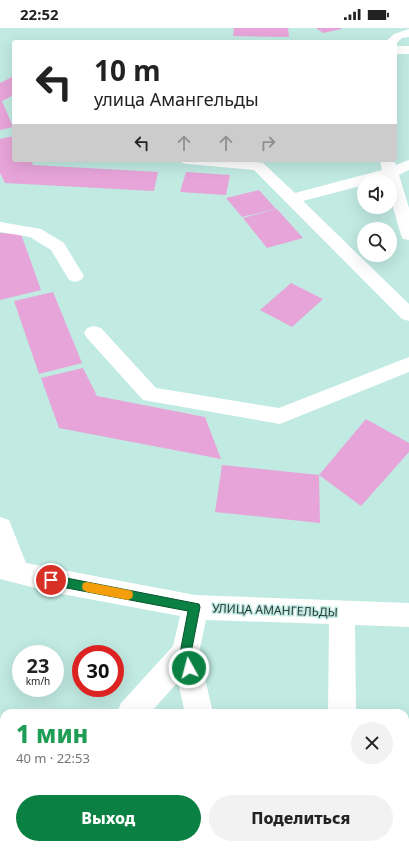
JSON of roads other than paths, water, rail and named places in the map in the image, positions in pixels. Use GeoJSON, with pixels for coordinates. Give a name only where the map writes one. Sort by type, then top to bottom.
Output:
{"type":"FeatureCollection","features":[{"type":"Feature","properties":{"kind":"street"},"geometry":{"type":"LineString","coordinates":[[393,40],[398,36],[409,33]]}},
{"type":"Feature","properties":{"kind":"street"},"geometry":{"type":"LineString","coordinates":[[397,50],[409,50]]}},
{"type":"Feature","properties":{"kind":"street"},"geometry":{"type":"LineString","coordinates":[[211,162],[258,166],[409,315]]}},
{"type":"Feature","properties":{"kind":"street"},"geometry":{"type":"LineString","coordinates":[[292,199],[388,167],[409,165]]}},
{"type":"Feature","properties":{"kind":"street"},"geometry":{"type":"LineString","coordinates":[[388,167],[409,235]]}},
{"type":"Feature","properties":{"kind":"street"},"geometry":{"type":"LineString","coordinates":[[0,228],[35,233],[58,247],[75,276]]}},
{"type":"Feature","properties":{"kind":"street"},"geometry":{"type":"LineString","coordinates":[[94,333],[150,395],[280,416],[409,364]]}},
{"type":"Feature","properties":{"kind":"street"},"geometry":{"type":"LineString","coordinates":[[0,527],[8,570]]}},
{"type":"Feature","properties":{"kind":"street","name":"УЛИЦА АМАНГЕЛЬДЫ"},"geometry":{"type":"LineString","coordinates":[[8,570],[51,580],[195,607],[409,615]]}},
{"type":"Feature","properties":{"kind":"street"},"geometry":{"type":"LineString","coordinates":[[195,607],[185,653],[198,709]]}},
{"type":"Feature","properties":{"kind":"street"},"geometry":{"type":"LineString","coordinates":[[342,613],[342,709]]}},
{"type":"Feature","properties":{"kind":"street"},"geometry":{"type":"LineString","coordinates":[[135,709],[185,653]]}}]}
